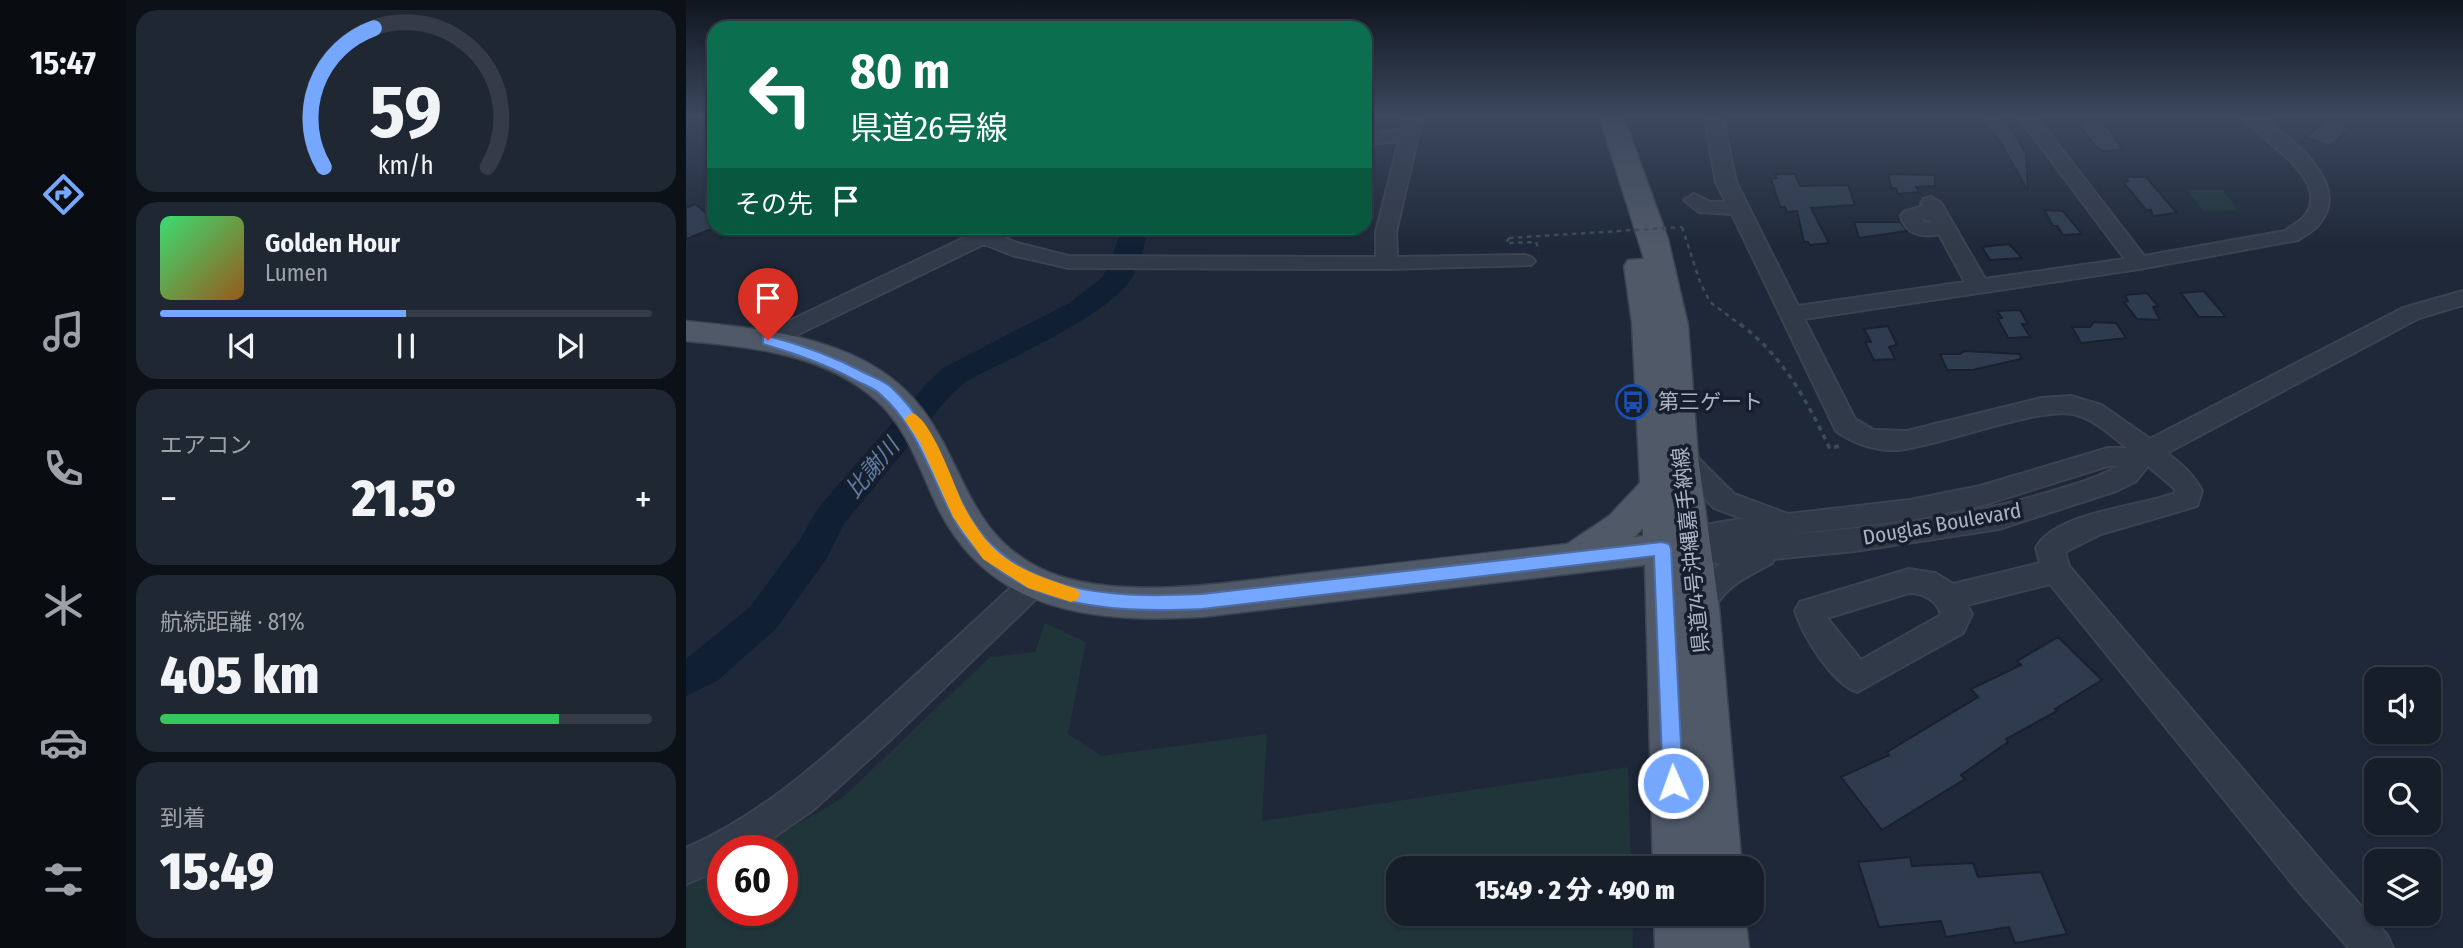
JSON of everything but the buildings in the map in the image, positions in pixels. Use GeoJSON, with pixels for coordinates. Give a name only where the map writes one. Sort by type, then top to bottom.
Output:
{"type":"FeatureCollection","features":[{"type":"Feature","properties":{"kind":"main road","name":"県道74号沖縄嘉手納線"},"geometry":{"type":"LineString","coordinates":[[1608,159],[1635,242],[1647,323],[1658,486],[1699,608],[1691,856]]}},
{"type":"Feature","properties":{"kind":"main road","name":"県道74号沖縄嘉手納線"},"geometry":{"type":"LineString","coordinates":[[1626,159],[1654,239],[1673,325],[1681,457],[1677,547]]}},
{"type":"Feature","properties":{"kind":"main road"},"geometry":{"type":"LineString","coordinates":[[686,331],[779,343],[860,374],[897,401],[917,425],[958,512],[989,554],[1034,583],[1084,598],[1135,604],[1168,604],[1315,590],[1677,547],[1691,856]]}},
{"type":"Feature","properties":{"kind":"main road"},"geometry":{"type":"LineString","coordinates":[[1574,559],[1630,519],[1646,504],[1658,486]]}},
{"type":"Feature","properties":{"kind":"main road"},"geometry":{"type":"LineString","coordinates":[[1679,926],[1680,948]]}},
{"type":"Feature","properties":{"kind":"main road"},"geometry":{"type":"LineString","coordinates":[[1722,926],[1724,948]]}},
{"type":"Feature","properties":{"kind":"street"},"geometry":{"type":"LineString","coordinates":[[1387,263],[1385,232],[1403,159]]}},
{"type":"Feature","properties":{"kind":"street"},"geometry":{"type":"LineString","coordinates":[[2059,159],[2138,263]]}},
{"type":"Feature","properties":{"kind":"street"},"geometry":{"type":"LineString","coordinates":[[2302,159],[2316,182],[2320,200],[2317,214],[2309,226],[2291,236],[2138,263],[1790,314],[1845,425],[1862,437],[1885,443],[1907,440],[2060,405],[2080,406],[2100,416],[2144,454],[2183,481],[2189,491],[2188,499],[2085,530],[2055,543],[2050,548],[2056,570],[2313,880],[2374,948]]}},
{"type":"Feature","properties":{"kind":"street"},"geometry":{"type":"LineString","coordinates":[[1694,200],[1706,208],[1740,208]]}},
{"type":"Feature","properties":{"kind":"street"},"geometry":{"type":"LineString","coordinates":[[1937,211],[1978,285]]}},
{"type":"Feature","properties":{"kind":"street"},"geometry":{"type":"LineString","coordinates":[[855,300],[974,235]]}},
{"type":"Feature","properties":{"kind":"street"},"geometry":{"type":"LineString","coordinates":[[986,235],[1029,253],[1069,262],[1524,261]]}},
{"type":"Feature","properties":{"kind":"street","name":"Douglas Boulevard"},"geometry":{"type":"LineString","coordinates":[[1677,547],[1717,554],[1779,536],[1855,540],[1999,518],[2107,484],[2127,474],[2144,454],[2411,313],[2463,298]]}},
{"type":"Feature","properties":{"kind":"street","name":"Douglas Boulevard"},"geometry":{"type":"LineString","coordinates":[[1681,457],[1724,500],[1779,536]]}},
{"type":"Feature","properties":{"kind":"street","name":"Douglas Boulevard"},"geometry":{"type":"LineString","coordinates":[[1699,608],[1708,590],[1721,577],[1755,561],[1779,536]]}},
{"type":"Feature","properties":{"kind":"street"},"geometry":{"type":"LineString","coordinates":[[1949,597],[2056,570]]}},
{"type":"Feature","properties":{"kind":"street"},"geometry":{"type":"LineString","coordinates":[[686,866],[705,859],[756,830],[839,766],[1034,583]]}},
{"type":"Feature","properties":{"kind":"lane"},"geometry":{"type":"LineString","coordinates":[[1722,159],[1726,182],[1790,314]]}},
{"type":"Feature","properties":{"kind":"lane"},"geometry":{"type":"LineString","coordinates":[[779,343],[834,317],[855,300]]}},
{"type":"Feature","properties":{"kind":"path"},"geometry":{"type":"LineString","coordinates":[[1509,237],[1682,227],[1700,282],[1710,302],[1754,335],[1802,391],[1830,449],[1862,437]]}},
{"type":"Feature","properties":{"kind":"green space"},"geometry":{"type":"Polygon","coordinates":[[[2187,190],[2223,190],[2238,210],[2203,211],[2187,190]]]}},
{"type":"Feature","properties":{"kind":"green space"},"geometry":{"type":"Polygon","coordinates":[[[1045,623],[1086,642],[1068,734],[1102,756],[1267,734],[1262,821],[1628,767],[1631,856],[1386,856],[1386,926],[1632,926],[1633,948],[686,948],[686,881],[707,874],[707,926],[798,926],[798,835],[779,835],[842,798],[990,657],[1035,652],[1045,623]]]}},
{"type":"Feature","properties":{"kind":"waterway","name":"比謝川"},"geometry":{"type":"LineString","coordinates":[[686,679],[703,669],[763,618],[814,548],[830,517],[937,391],[954,375],[1079,309],[1115,282],[1134,235]]}},
{"type":"Feature","properties":{"kind":"slow traffic"},"geometry":{"type":"LineString","coordinates":[[912,419],[927,441],[958,512],[989,554],[1034,583],[1071,594]]}},
{"type":"Feature","properties":{"kind":"place","name":"第三ゲート"},"geometry":{"type":"Point","coordinates":[1633,402]}},
{"type":"Feature","properties":{"kind":"route"},"geometry":{"type":"LineString","coordinates":[[768,340],[826,358],[884,389],[917,425],[927,441],[958,512],[989,554],[1034,583],[1084,598],[1135,604],[1168,604],[1315,590],[1662,549],[1673,783]]}}]}
